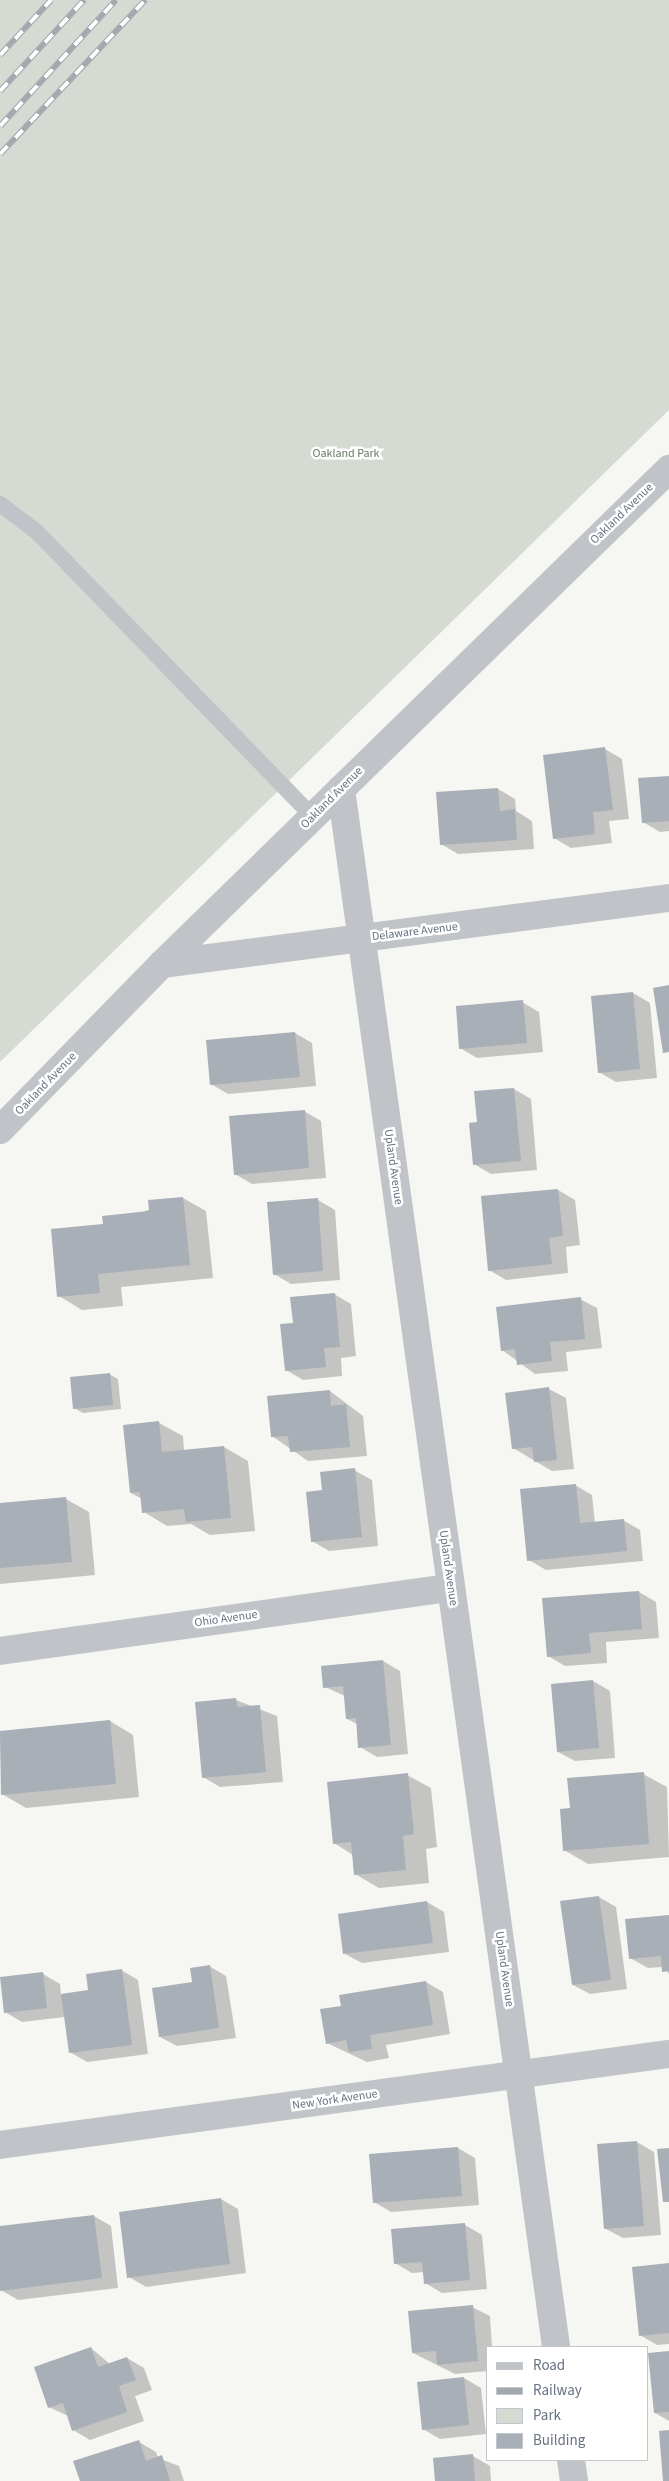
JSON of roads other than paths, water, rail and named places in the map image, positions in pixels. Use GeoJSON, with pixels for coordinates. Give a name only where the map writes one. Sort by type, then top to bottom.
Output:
{"type":"FeatureCollection","features":[{"type":"Feature","properties":{"kind":"street","name":"Oakland Avenue"},"geometry":{"type":"LineString","coordinates":[[0,1130],[162,964],[669,469]]}},
{"type":"Feature","properties":{"kind":"street","name":"Upland Avenue"},"geometry":{"type":"LineString","coordinates":[[342,789],[556,2346]]}},
{"type":"Feature","properties":{"kind":"street","name":"Delaware Avenue"},"geometry":{"type":"LineString","coordinates":[[162,964],[669,898]]}},
{"type":"Feature","properties":{"kind":"street","name":"Ohio Avenue"},"geometry":{"type":"LineString","coordinates":[[0,1650],[451,1588]]}},
{"type":"Feature","properties":{"kind":"street","name":"New York Avenue"},"geometry":{"type":"LineString","coordinates":[[0,2146],[669,2054]]}},
{"type":"Feature","properties":{"kind":"street"},"geometry":{"type":"LineString","coordinates":[[571,2461],[574,2481]]}},
{"type":"Feature","properties":{"kind":"lane"},"geometry":{"type":"LineString","coordinates":[[0,504],[37,532],[313,817]]}},
{"type":"Feature","properties":{"kind":"railway"},"geometry":{"type":"LineString","coordinates":[[0,55],[51,0]]}},
{"type":"Feature","properties":{"kind":"railway"},"geometry":{"type":"LineString","coordinates":[[0,91],[84,0]]}},
{"type":"Feature","properties":{"kind":"railway"},"geometry":{"type":"LineString","coordinates":[[0,126],[116,0]]}},
{"type":"Feature","properties":{"kind":"railway"},"geometry":{"type":"LineString","coordinates":[[0,154],[145,0]]}},
{"type":"Feature","properties":{"kind":"park label","name":"Oakland Park"},"geometry":{"type":"Point","coordinates":[346,454]}}]}
